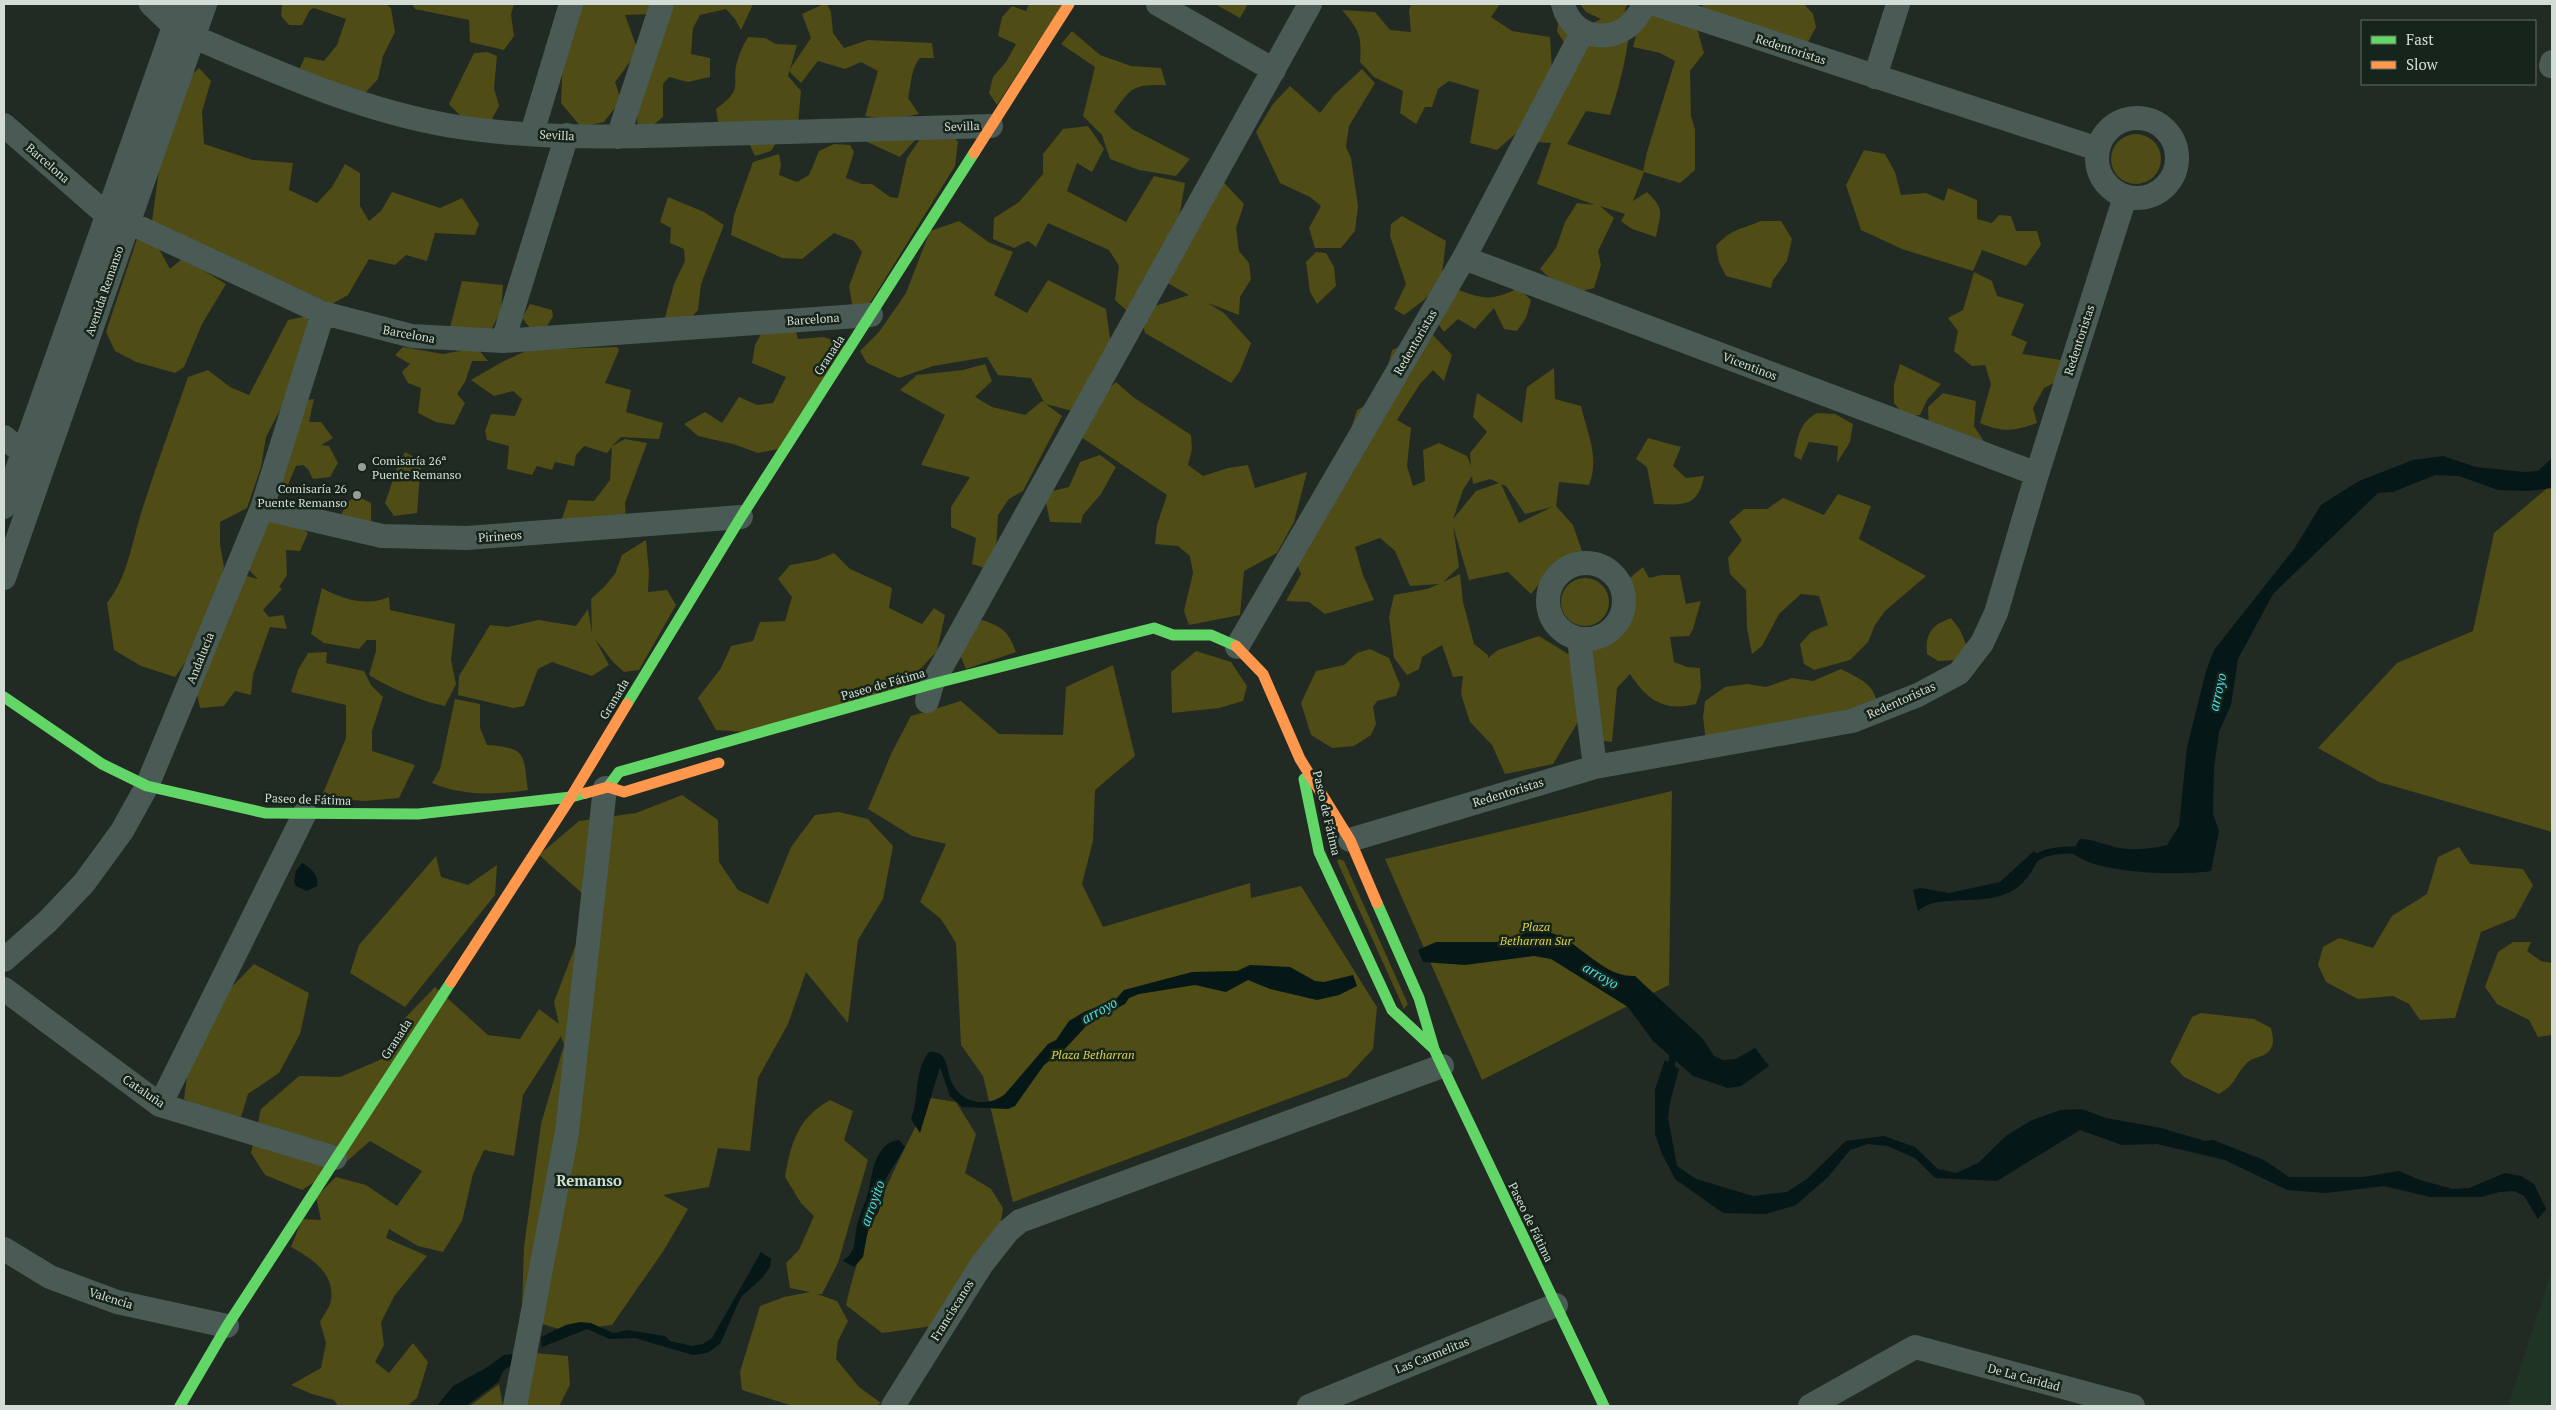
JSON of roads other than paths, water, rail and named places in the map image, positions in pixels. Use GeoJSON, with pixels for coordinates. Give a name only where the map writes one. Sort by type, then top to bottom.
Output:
{"type":"FeatureCollection","features":[{"type":"Feature","properties":{"kind":"street","name":"Sevilla"},"geometry":{"type":"LineString","coordinates":[[151,4],[184,31],[332,95],[386,111],[453,126],[532,133],[618,137],[990,126]]}},
{"type":"Feature","properties":{"kind":"street","name":"Avenida Remanso"},"geometry":{"type":"LineString","coordinates":[[182,4],[184,31]]}},
{"type":"Feature","properties":{"kind":"street","name":"Avenida Remanso"},"geometry":{"type":"LineString","coordinates":[[4,507],[23,454],[117,218],[184,31],[205,4]]}},
{"type":"Feature","properties":{"kind":"street"},"geometry":{"type":"LineString","coordinates":[[532,133],[571,4]]}},
{"type":"Feature","properties":{"kind":"street"},"geometry":{"type":"LineString","coordinates":[[618,137],[662,4]]}},
{"type":"Feature","properties":{"kind":"street","name":"Granada"},"geometry":{"type":"LineString","coordinates":[[180,1406],[227,1326],[571,797],[740,517],[1069,4]]}},
{"type":"Feature","properties":{"kind":"street"},"geometry":{"type":"LineString","coordinates":[[1158,4],[1274,70]]}},
{"type":"Feature","properties":{"kind":"street"},"geometry":{"type":"LineString","coordinates":[[930,696],[1310,4]]}},
{"type":"Feature","properties":{"kind":"street"},"geometry":{"type":"LineString","coordinates":[[1563,4],[1572,22],[1583,31],[1595,36],[1609,36],[1622,32],[1633,24],[1643,4]]}},
{"type":"Feature","properties":{"kind":"street","name":"Redentoristas"},"geometry":{"type":"LineString","coordinates":[[1655,4],[2098,149]]}},
{"type":"Feature","properties":{"kind":"street"},"geometry":{"type":"LineString","coordinates":[[1875,77],[1898,4]]}},
{"type":"Feature","properties":{"kind":"street","name":"Redentoristas"},"geometry":{"type":"LineString","coordinates":[[1238,647],[1464,258],[1583,31]]}},
{"type":"Feature","properties":{"kind":"street"},"geometry":{"type":"LineString","coordinates":[[2131,119],[2154,122],[2172,139],[2176,162],[2168,184],[2159,192],[2148,197],[2125,197],[2114,192],[2100,173],[2097,161],[2098,149],[2110,129],[2131,119]]}},
{"type":"Feature","properties":{"kind":"street","name":"Barcelona"},"geometry":{"type":"LineString","coordinates":[[4,124],[117,218],[323,313],[412,336],[461,341],[502,341],[870,316]]}},
{"type":"Feature","properties":{"kind":"street"},"geometry":{"type":"LineString","coordinates":[[502,341],[567,135]]}},
{"type":"Feature","properties":{"kind":"street","name":"Redentoristas"},"geometry":{"type":"LineString","coordinates":[[1350,840],[1595,766],[1852,721],[1918,695],[1959,673],[1982,643],[1996,613],[2037,474],[2125,197]]}},
{"type":"Feature","properties":{"kind":"street","name":"Avenida Remanso"},"geometry":{"type":"LineString","coordinates":[[4,578],[42,469],[117,218]]}},
{"type":"Feature","properties":{"kind":"street","name":"Vicentinos"},"geometry":{"type":"LineString","coordinates":[[1464,258],[2037,474]]}},
{"type":"Feature","properties":{"kind":"street","name":"Andalucía"},"geometry":{"type":"LineString","coordinates":[[4,960],[48,921],[84,883],[122,831],[147,786],[262,508],[323,313]]}},
{"type":"Feature","properties":{"kind":"street"},"geometry":{"type":"LineString","coordinates":[[4,437],[42,469]]}},
{"type":"Feature","properties":{"kind":"street","name":"Pirineos"},"geometry":{"type":"LineString","coordinates":[[262,508],[382,536],[467,538],[740,517]]}},
{"type":"Feature","properties":{"kind":"street","name":"Paseo de Fátima"},"geometry":{"type":"LineString","coordinates":[[607,787],[620,772],[930,696],[1154,628],[1173,635],[1211,635],[1238,647],[1263,674],[1300,759],[1350,840],[1419,998],[1438,1058],[1604,1406]]}},
{"type":"Feature","properties":{"kind":"street"},"geometry":{"type":"LineString","coordinates":[[1158,645],[1173,635]]}},
{"type":"Feature","properties":{"kind":"street"},"geometry":{"type":"LineString","coordinates":[[1579,639],[1595,766]]}},
{"type":"Feature","properties":{"kind":"street","name":"Paseo de Fátima"},"geometry":{"type":"LineString","coordinates":[[4,697],[102,764],[147,786],[265,812],[418,814],[571,797],[607,787],[624,792],[728,761]]}},
{"type":"Feature","properties":{"kind":"street","name":"Paseo de Fátima"},"geometry":{"type":"LineString","coordinates":[[1300,759],[1319,852],[1392,1010],[1438,1058]]}},
{"type":"Feature","properties":{"kind":"street"},"geometry":{"type":"LineString","coordinates":[[515,1406],[567,1132],[607,787]]}},
{"type":"Feature","properties":{"kind":"street"},"geometry":{"type":"LineString","coordinates":[[160,1105],[305,813]]}},
{"type":"Feature","properties":{"kind":"street","name":"Cataluña"},"geometry":{"type":"LineString","coordinates":[[4,989],[160,1105],[336,1158]]}},
{"type":"Feature","properties":{"kind":"street","name":"Franciscanos"},"geometry":{"type":"LineString","coordinates":[[893,1406],[982,1264],[1008,1231],[1020,1221],[1438,1058]]}},
{"type":"Feature","properties":{"kind":"street","name":"Valencia"},"geometry":{"type":"LineString","coordinates":[[4,1249],[50,1277],[117,1302],[227,1326]]}},
{"type":"Feature","properties":{"kind":"street","name":"Las Carmelitas"},"geometry":{"type":"LineString","coordinates":[[1308,1406],[1556,1305]]}},
{"type":"Feature","properties":{"kind":"street","name":"De La Caridad"},"geometry":{"type":"LineString","coordinates":[[1810,1406],[1915,1347],[2133,1406]]}},
{"type":"Feature","properties":{"kind":"water"},"geometry":{"type":"Polygon","coordinates":[[[2443,456],[2476,467],[2524,472],[2538,471],[2552,458],[2552,488],[2527,491],[2498,490],[2459,476],[2435,475],[2393,492],[2378,493],[2273,594],[2238,659],[2231,705],[2219,732],[2214,768],[2213,814],[2219,831],[2211,871],[2198,873],[2138,872],[2098,865],[2072,852],[2080,839],[2128,849],[2167,845],[2179,826],[2187,747],[2206,671],[2214,650],[2294,549],[2321,505],[2359,481],[2413,460],[2443,456]]]}},
{"type":"Feature","properties":{"kind":"water"},"geometry":{"type":"Polygon","coordinates":[[[2034,851],[2039,858],[2031,872],[2013,890],[1992,898],[1933,903],[1918,911],[1913,890],[1921,888],[1949,893],[2000,882],[2034,851]]]}},
{"type":"Feature","properties":{"kind":"water"},"geometry":{"type":"Polygon","coordinates":[[[302,863],[311,869],[316,875],[318,882],[317,886],[307,891],[296,886],[294,882],[296,871],[302,863]]]}},
{"type":"Feature","properties":{"kind":"water"},"geometry":{"type":"Polygon","coordinates":[[[1535,930],[1550,932],[1563,938],[1610,970],[1622,975],[1635,976],[1703,1039],[1714,1056],[1723,1060],[1736,1059],[1755,1048],[1769,1066],[1741,1086],[1728,1088],[1693,1076],[1653,1041],[1628,1007],[1551,959],[1534,956],[1465,965],[1423,962],[1418,950],[1436,942],[1497,942],[1535,930]]]}},
{"type":"Feature","properties":{"kind":"water"},"geometry":{"type":"Polygon","coordinates":[[[1250,965],[1290,967],[1315,981],[1324,982],[1353,975],[1357,986],[1339,995],[1317,1000],[1270,989],[1248,980],[1226,992],[1195,985],[1139,994],[1129,998],[1125,1004],[1089,1023],[1064,1050],[1044,1065],[1015,1106],[1008,1109],[962,1107],[950,1096],[940,1067],[920,1133],[911,1119],[921,1068],[929,1052],[942,1055],[952,1083],[962,1096],[976,1102],[991,1101],[1005,1094],[1048,1044],[1056,1040],[1069,1021],[1084,1012],[1116,999],[1124,990],[1192,972],[1237,971],[1250,965]]]}},
{"type":"Feature","properties":{"kind":"water"},"geometry":{"type":"Polygon","coordinates":[[[1665,1060],[1679,1069],[1670,1102],[1668,1118],[1677,1166],[1696,1179],[1753,1196],[1787,1192],[1807,1179],[1846,1141],[1884,1136],[1915,1147],[1938,1169],[1956,1173],[1978,1163],[2006,1136],[2032,1120],[2061,1110],[2082,1109],[2106,1118],[2161,1128],[2205,1141],[2213,1140],[2264,1160],[2289,1177],[2363,1177],[2399,1171],[2420,1180],[2453,1189],[2469,1188],[2505,1173],[2521,1176],[2534,1184],[2546,1209],[2538,1219],[2524,1196],[2514,1191],[2499,1192],[2482,1197],[2430,1197],[2384,1186],[2326,1193],[2287,1190],[2225,1160],[2157,1144],[2122,1145],[2080,1130],[1997,1181],[1935,1178],[1915,1158],[1887,1146],[1868,1144],[1850,1150],[1828,1177],[1796,1205],[1766,1214],[1723,1213],[1675,1179],[1662,1154],[1655,1134],[1655,1089],[1665,1060]]]}},
{"type":"Feature","properties":{"kind":"water","name":"arroyito"},"geometry":{"type":"Polygon","coordinates":[[[899,1140],[905,1147],[885,1180],[884,1196],[878,1213],[869,1225],[863,1257],[854,1267],[843,1261],[853,1249],[858,1223],[876,1160],[885,1147],[891,1142],[899,1140]]]}},
{"type":"Feature","properties":{"kind":"water"},"geometry":{"type":"Polygon","coordinates":[[[761,1252],[771,1259],[770,1267],[762,1278],[741,1297],[720,1344],[707,1353],[693,1355],[635,1338],[610,1339],[587,1329],[542,1347],[541,1337],[566,1325],[580,1322],[591,1323],[613,1333],[628,1330],[665,1336],[670,1341],[692,1346],[703,1344],[712,1338],[761,1252]]]}},
{"type":"Feature","properties":{"kind":"water"},"geometry":{"type":"Polygon","coordinates":[[[514,1354],[515,1363],[504,1370],[498,1382],[466,1406],[437,1406],[453,1386],[486,1368],[504,1355],[514,1354]]]}},
{"type":"Feature","properties":{"kind":"waterway","name":"arroyo"},"geometry":{"type":"LineString","coordinates":[[2031,862],[2049,852],[2083,850]]}},
{"type":"Feature","properties":{"kind":"waterway"},"geometry":{"type":"LineString","coordinates":[[1670,1073],[1674,1049]]}},
{"type":"Feature","properties":{"kind":"place","name":"Comisaría 26ª Puente Remanso"},"geometry":{"type":"Point","coordinates":[362,467]}},
{"type":"Feature","properties":{"kind":"place","name":"Comisaría 26 Puente Remanso"},"geometry":{"type":"Point","coordinates":[357,495]}},
{"type":"Feature","properties":{"kind":"district","name":"Remanso"},"geometry":{"type":"Point","coordinates":[589,1180]}},
{"type":"Feature","properties":{"kind":"park label","name":"Plaza Betharran Sur"},"geometry":{"type":"Point","coordinates":[1536,933]}},
{"type":"Feature","properties":{"kind":"park label","name":"Plaza Betharran"},"geometry":{"type":"Point","coordinates":[1093,1054]}}]}
